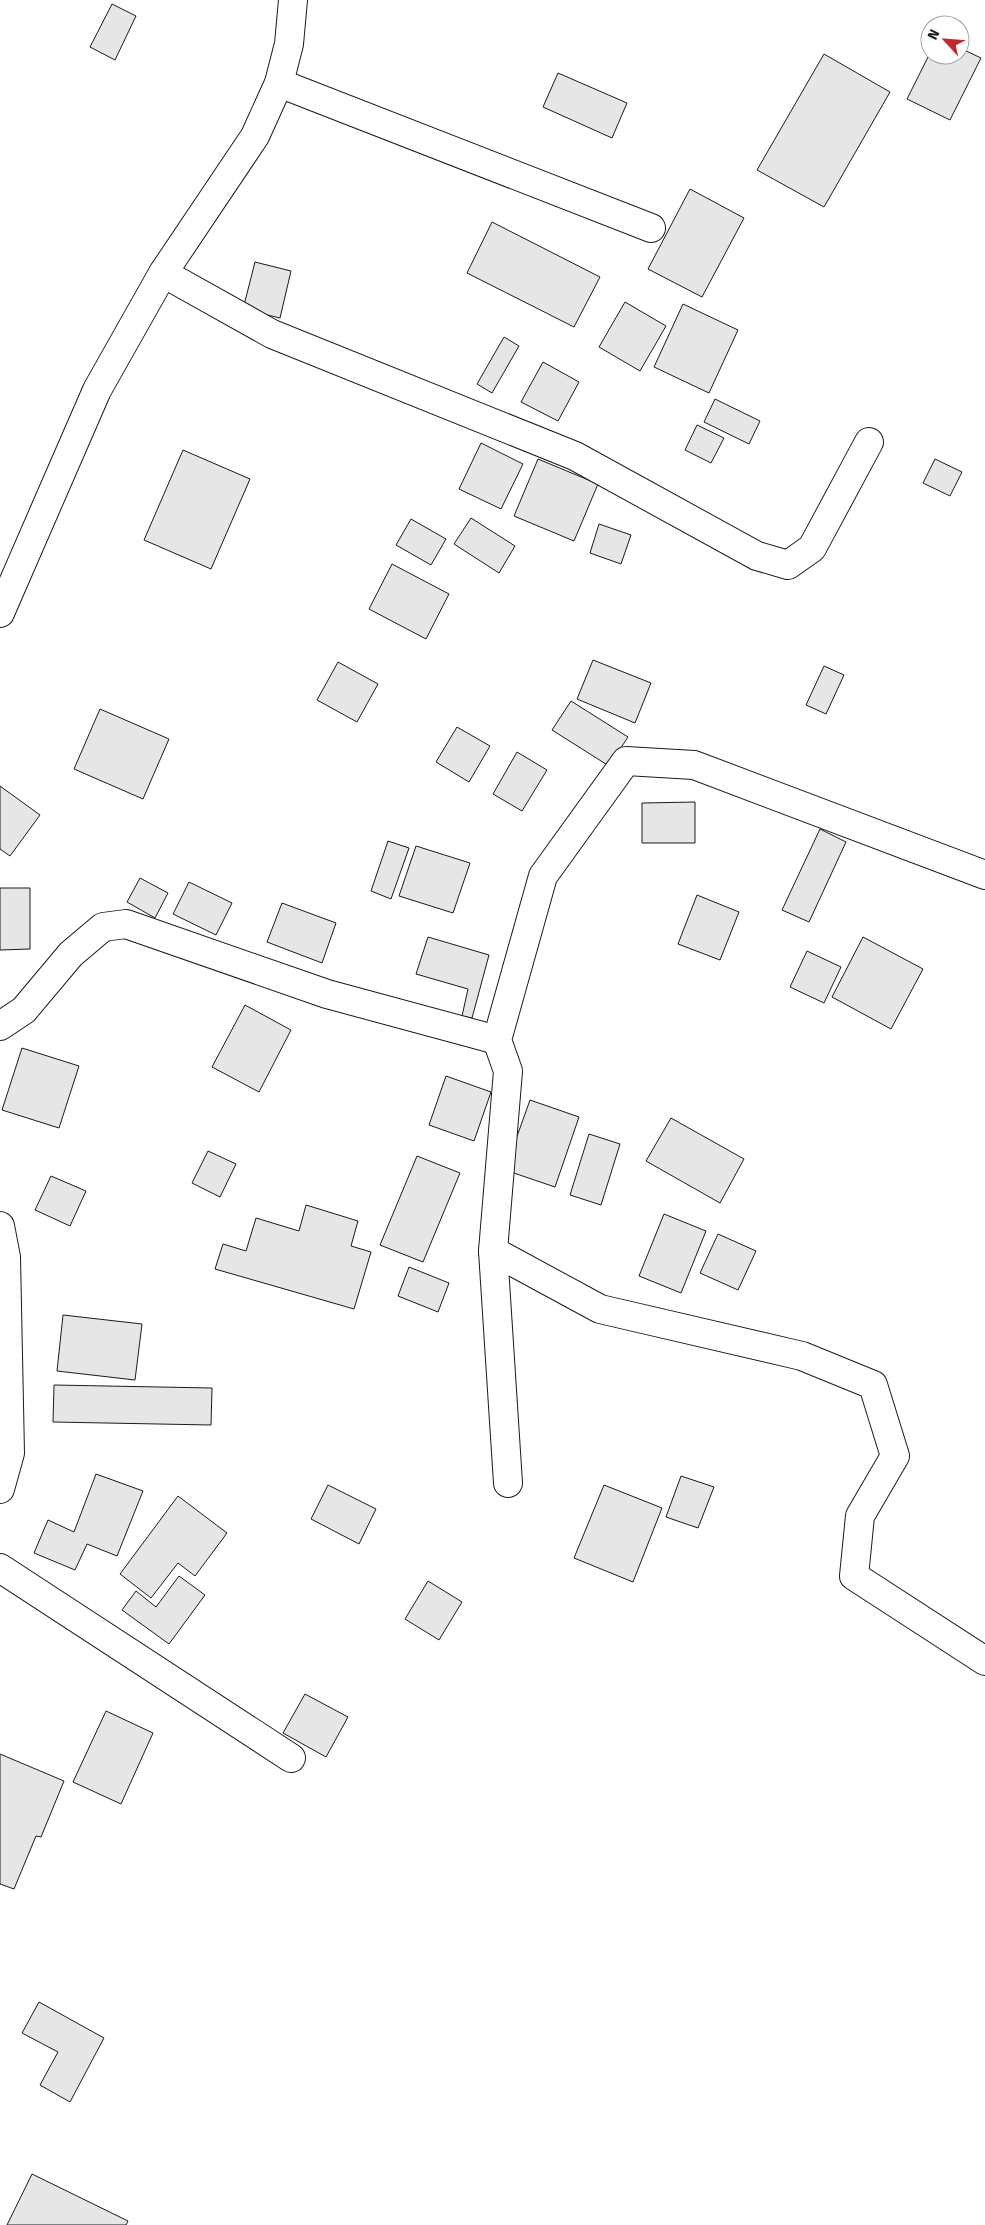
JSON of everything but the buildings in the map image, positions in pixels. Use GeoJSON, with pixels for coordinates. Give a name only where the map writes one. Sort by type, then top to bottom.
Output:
{"type":"FeatureCollection","features":[{"type":"Feature","properties":{"kind":"street"},"geometry":{"type":"LineString","coordinates":[[0,613],[97,390],[163,273],[255,136],[278,83],[289,44],[293,0]]}},
{"type":"Feature","properties":{"kind":"street"},"geometry":{"type":"LineString","coordinates":[[278,83],[651,228]]}},
{"type":"Feature","properties":{"kind":"street"},"geometry":{"type":"LineString","coordinates":[[163,273],[272,334],[575,456],[757,556],[788,565],[812,548],[869,442]]}},
{"type":"Feature","properties":{"kind":"street"},"geometry":{"type":"LineString","coordinates":[[508,1483],[493,1251],[508,1071],[497,1040],[543,876],[626,761],[694,765],[985,876]]}},
{"type":"Feature","properties":{"kind":"street"},"geometry":{"type":"LineString","coordinates":[[0,1026],[24,1010],[71,954],[103,927],[126,924],[327,994],[497,1040]]}},
{"type":"Feature","properties":{"kind":"street"},"geometry":{"type":"LineString","coordinates":[[0,1226],[6,1257],[10,1453],[0,1489]]}},
{"type":"Feature","properties":{"kind":"street"},"geometry":{"type":"LineString","coordinates":[[493,1251],[600,1309],[802,1356],[873,1385],[894,1456],[860,1516],[854,1576],[985,1660]]}},
{"type":"Feature","properties":{"kind":"street"},"geometry":{"type":"LineString","coordinates":[[0,1568],[291,1758]]}}]}
